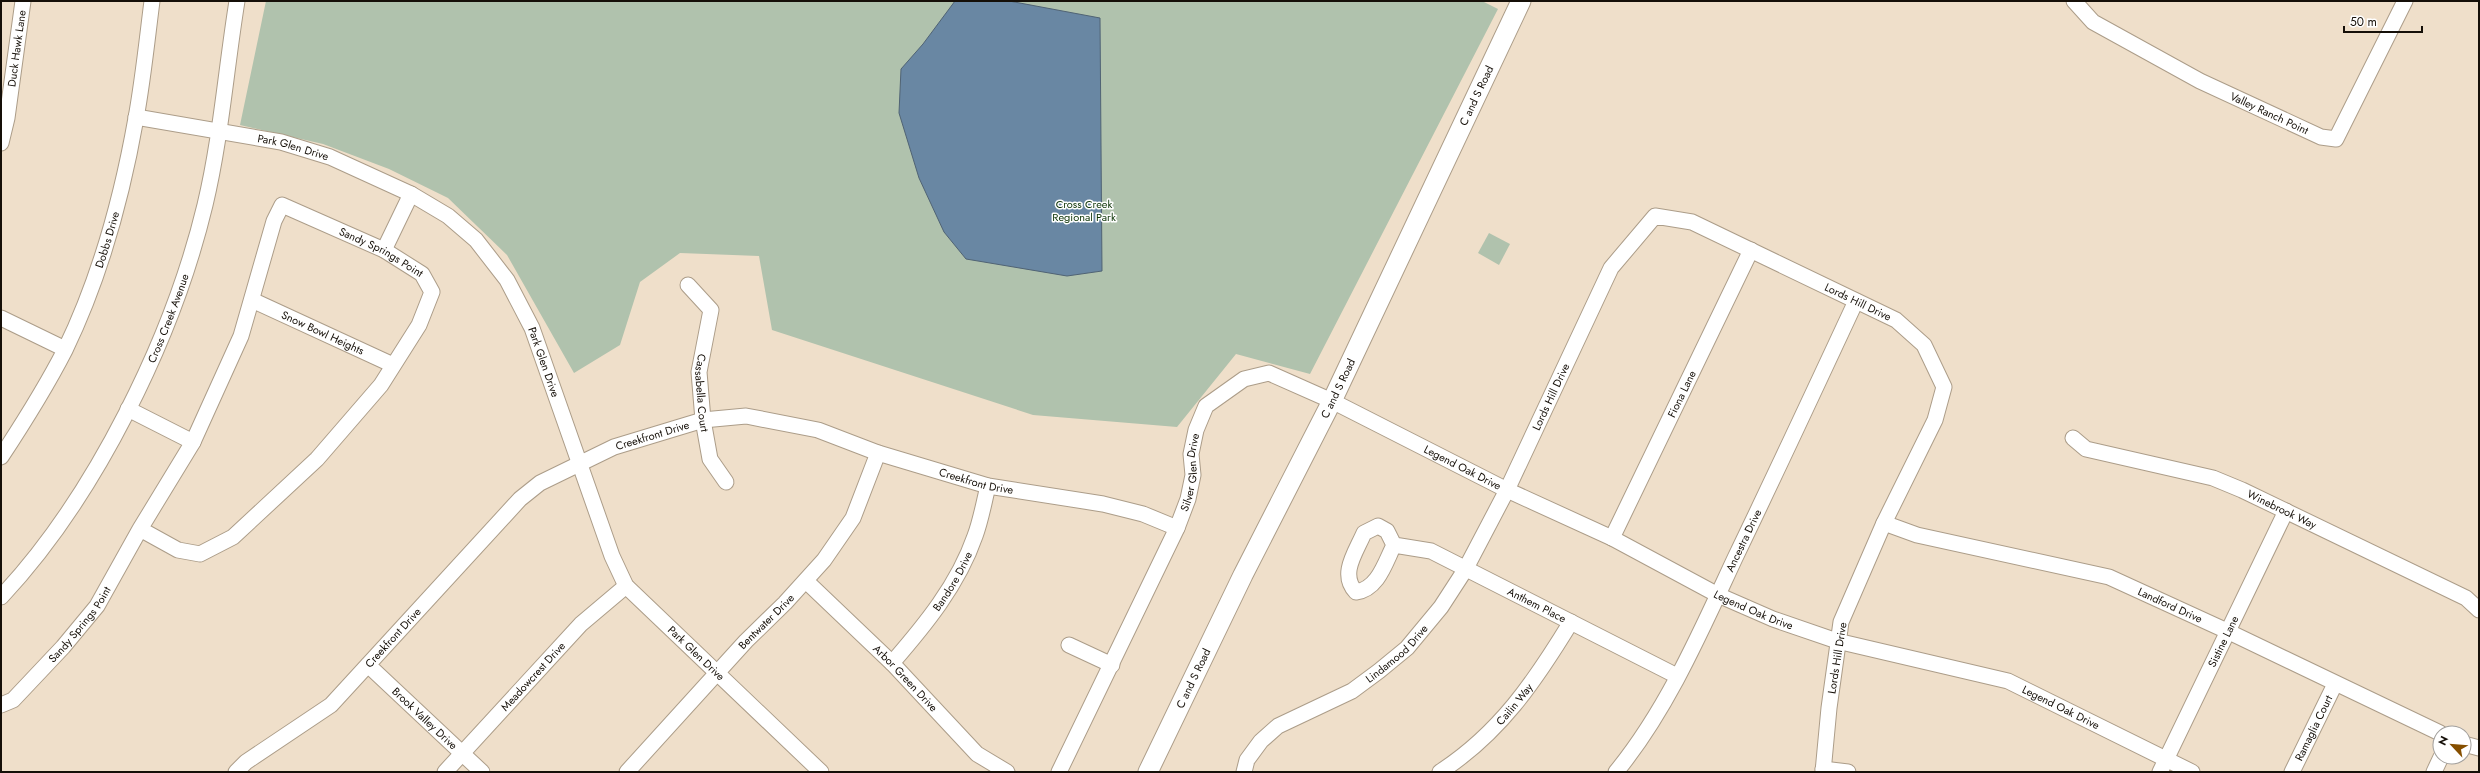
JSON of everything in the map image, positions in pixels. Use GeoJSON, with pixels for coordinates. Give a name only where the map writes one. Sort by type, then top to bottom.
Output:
{"type":"FeatureCollection","features":[{"type":"Feature","properties":{"kind":"main road","name":"C and S Road"},"geometry":{"type":"LineString","coordinates":[[1148,772],[1243,575],[1332,401],[1521,1]]}},
{"type":"Feature","properties":{"kind":"street","name":"Duck Hawk Lane"},"geometry":{"type":"LineString","coordinates":[[1,143],[7,118],[23,1]]}},
{"type":"Feature","properties":{"kind":"street","name":"Dobbs Drive"},"geometry":{"type":"LineString","coordinates":[[1,457],[29,415],[65,349],[99,267],[120,197],[136,117],[152,1]]}},
{"type":"Feature","properties":{"kind":"street","name":"Cross Creek Avenue"},"geometry":{"type":"LineString","coordinates":[[1,597],[56,529],[128,409],[158,345],[183,280],[205,205],[219,132],[237,1]]}},
{"type":"Feature","properties":{"kind":"street","name":"Valley Ranch Point"},"geometry":{"type":"LineString","coordinates":[[2074,1],[2093,22],[2200,81],[2320,137],[2336,139],[2405,1]]}},
{"type":"Feature","properties":{"kind":"street","name":"Park Glen Drive"},"geometry":{"type":"LineString","coordinates":[[136,117],[281,142],[330,157],[411,194],[448,216],[476,240],[506,280],[532,328],[612,556],[626,586],[821,772]]}},
{"type":"Feature","properties":{"kind":"street"},"geometry":{"type":"LineString","coordinates":[[384,250],[411,194]]}},
{"type":"Feature","properties":{"kind":"street","name":"Sandy Springs Point"},"geometry":{"type":"LineString","coordinates":[[1,705],[13,700],[63,647],[97,606],[140,529],[193,442],[241,336],[274,221],[282,206],[384,250],[422,274],[432,292],[419,325],[381,385],[317,460],[232,537],[200,554],[178,550],[140,529]]}},
{"type":"Feature","properties":{"kind":"street","name":"Lords Hill Drive"},"geometry":{"type":"LineString","coordinates":[[1507,490],[1611,268],[1655,216],[1692,222],[1896,320],[1924,345],[1936,367],[1944,387],[1935,420],[1884,523],[1852,593],[1837,641],[1823,770]]}},
{"type":"Feature","properties":{"kind":"street","name":"Fiona Lane"},"geometry":{"type":"LineString","coordinates":[[1612,538],[1751,250]]}},
{"type":"Feature","properties":{"kind":"street","name":"Cassabella Court"},"geometry":{"type":"LineString","coordinates":[[688,285],[711,310],[699,372],[703,420],[710,460],[726,482]]}},
{"type":"Feature","properties":{"kind":"street","name":"Snow Bowl Heights"},"geometry":{"type":"LineString","coordinates":[[252,300],[394,365]]}},
{"type":"Feature","properties":{"kind":"street","name":"Ancestra Drive"},"geometry":{"type":"LineString","coordinates":[[1616,772],[1632,753],[1677,676],[1718,595],[1856,301]]}},
{"type":"Feature","properties":{"kind":"street"},"geometry":{"type":"LineString","coordinates":[[1,318],[65,349]]}},
{"type":"Feature","properties":{"kind":"street","name":"Silver Glen Drive"},"geometry":{"type":"LineString","coordinates":[[1060,772],[1177,528],[1188,499],[1193,475],[1191,454],[1196,430],[1206,406],[1244,379],[1269,373],[1332,401]]}},
{"type":"Feature","properties":{"kind":"street","name":"Legend Oak Drive"},"geometry":{"type":"LineString","coordinates":[[1332,401],[1507,490],[1612,538],[1718,595],[1773,619],[1837,641],[2008,681],[2192,772]]}},
{"type":"Feature","properties":{"kind":"street"},"geometry":{"type":"LineString","coordinates":[[128,409],[193,442]]}},
{"type":"Feature","properties":{"kind":"street","name":"Creekfront Drive"},"geometry":{"type":"LineString","coordinates":[[236,772],[246,762],[331,705],[520,499],[540,483],[614,447],[703,420],[746,416],[818,430],[878,453],[988,486],[1103,504],[1143,514],[1177,528]]}},
{"type":"Feature","properties":{"kind":"street","name":"Winebrook Way"},"geometry":{"type":"LineString","coordinates":[[2073,438],[2086,449],[2213,478],[2286,510],[2466,598],[2479,610]]}},
{"type":"Feature","properties":{"kind":"street","name":"Bentwater Drive"},"geometry":{"type":"LineString","coordinates":[[627,772],[717,674],[806,581],[837,544],[853,518],[878,453]]}},
{"type":"Feature","properties":{"kind":"street","name":"Bandore Drive"},"geometry":{"type":"LineString","coordinates":[[892,663],[929,621],[960,570],[975,536],[988,486]]}},
{"type":"Feature","properties":{"kind":"street","name":"Lindamood Drive"},"geometry":{"type":"LineString","coordinates":[[1244,772],[1247,760],[1261,741],[1278,726],[1352,691],[1407,648],[1441,607],[1465,570],[1507,490]]}},
{"type":"Feature","properties":{"kind":"street","name":"Sistine Lane"},"geometry":{"type":"LineString","coordinates":[[2160,772],[2168,759],[2227,631],[2286,510]]}},
{"type":"Feature","properties":{"kind":"street","name":"Landford Drive"},"geometry":{"type":"LineString","coordinates":[[1884,523],[1917,535],[2108,577],[2227,631],[2432,729]]}},
{"type":"Feature","properties":{"kind":"street","name":"Anthem Place"},"geometry":{"type":"LineString","coordinates":[[1394,545],[1430,551],[1677,676]]}},
{"type":"Feature","properties":{"kind":"street","name":"Arbor Green Drive"},"geometry":{"type":"LineString","coordinates":[[806,581],[892,663],[977,754],[1007,772]]}},
{"type":"Feature","properties":{"kind":"street","name":"Meadowcrest Drive"},"geometry":{"type":"LineString","coordinates":[[445,772],[580,624],[626,586]]}},
{"type":"Feature","properties":{"kind":"street","name":"Cailin Way"},"geometry":{"type":"LineString","coordinates":[[1440,772],[1494,729],[1521,700],[1572,622]]}},
{"type":"Feature","properties":{"kind":"street"},"geometry":{"type":"LineString","coordinates":[[1069,645],[1112,665]]}},
{"type":"Feature","properties":{"kind":"street","name":"Brook Valley Drive"},"geometry":{"type":"LineString","coordinates":[[368,666],[482,772]]}},
{"type":"Feature","properties":{"kind":"street","name":"Ramaglia Court"},"geometry":{"type":"LineString","coordinates":[[2292,772],[2335,684]]}},
{"type":"Feature","properties":{"kind":"street"},"geometry":{"type":"LineString","coordinates":[[1823,770],[1848,772]]}},
{"type":"Feature","properties":{"kind":"green space","name":"Cross Creek Regional Park"},"geometry":{"type":"Polygon","coordinates":[[[266,1],[1482,1],[1498,9],[1310,374],[1236,354],[1177,427],[1033,415],[772,330],[759,256],[680,253],[640,282],[620,345],[574,373],[507,255],[448,198],[389,169],[323,144],[240,125],[266,1]]]}},
{"type":"Feature","properties":{"kind":"green space"},"geometry":{"type":"Polygon","coordinates":[[[1489,233],[1510,244],[1499,265],[1478,253],[1489,233]]]}},
{"type":"Feature","properties":{"kind":"water"},"geometry":{"type":"Polygon","coordinates":[[[955,1],[1009,1],[1100,18],[1102,271],[1067,276],[966,259],[944,232],[919,178],[899,113],[901,69],[923,44],[955,1]]]}}]}
